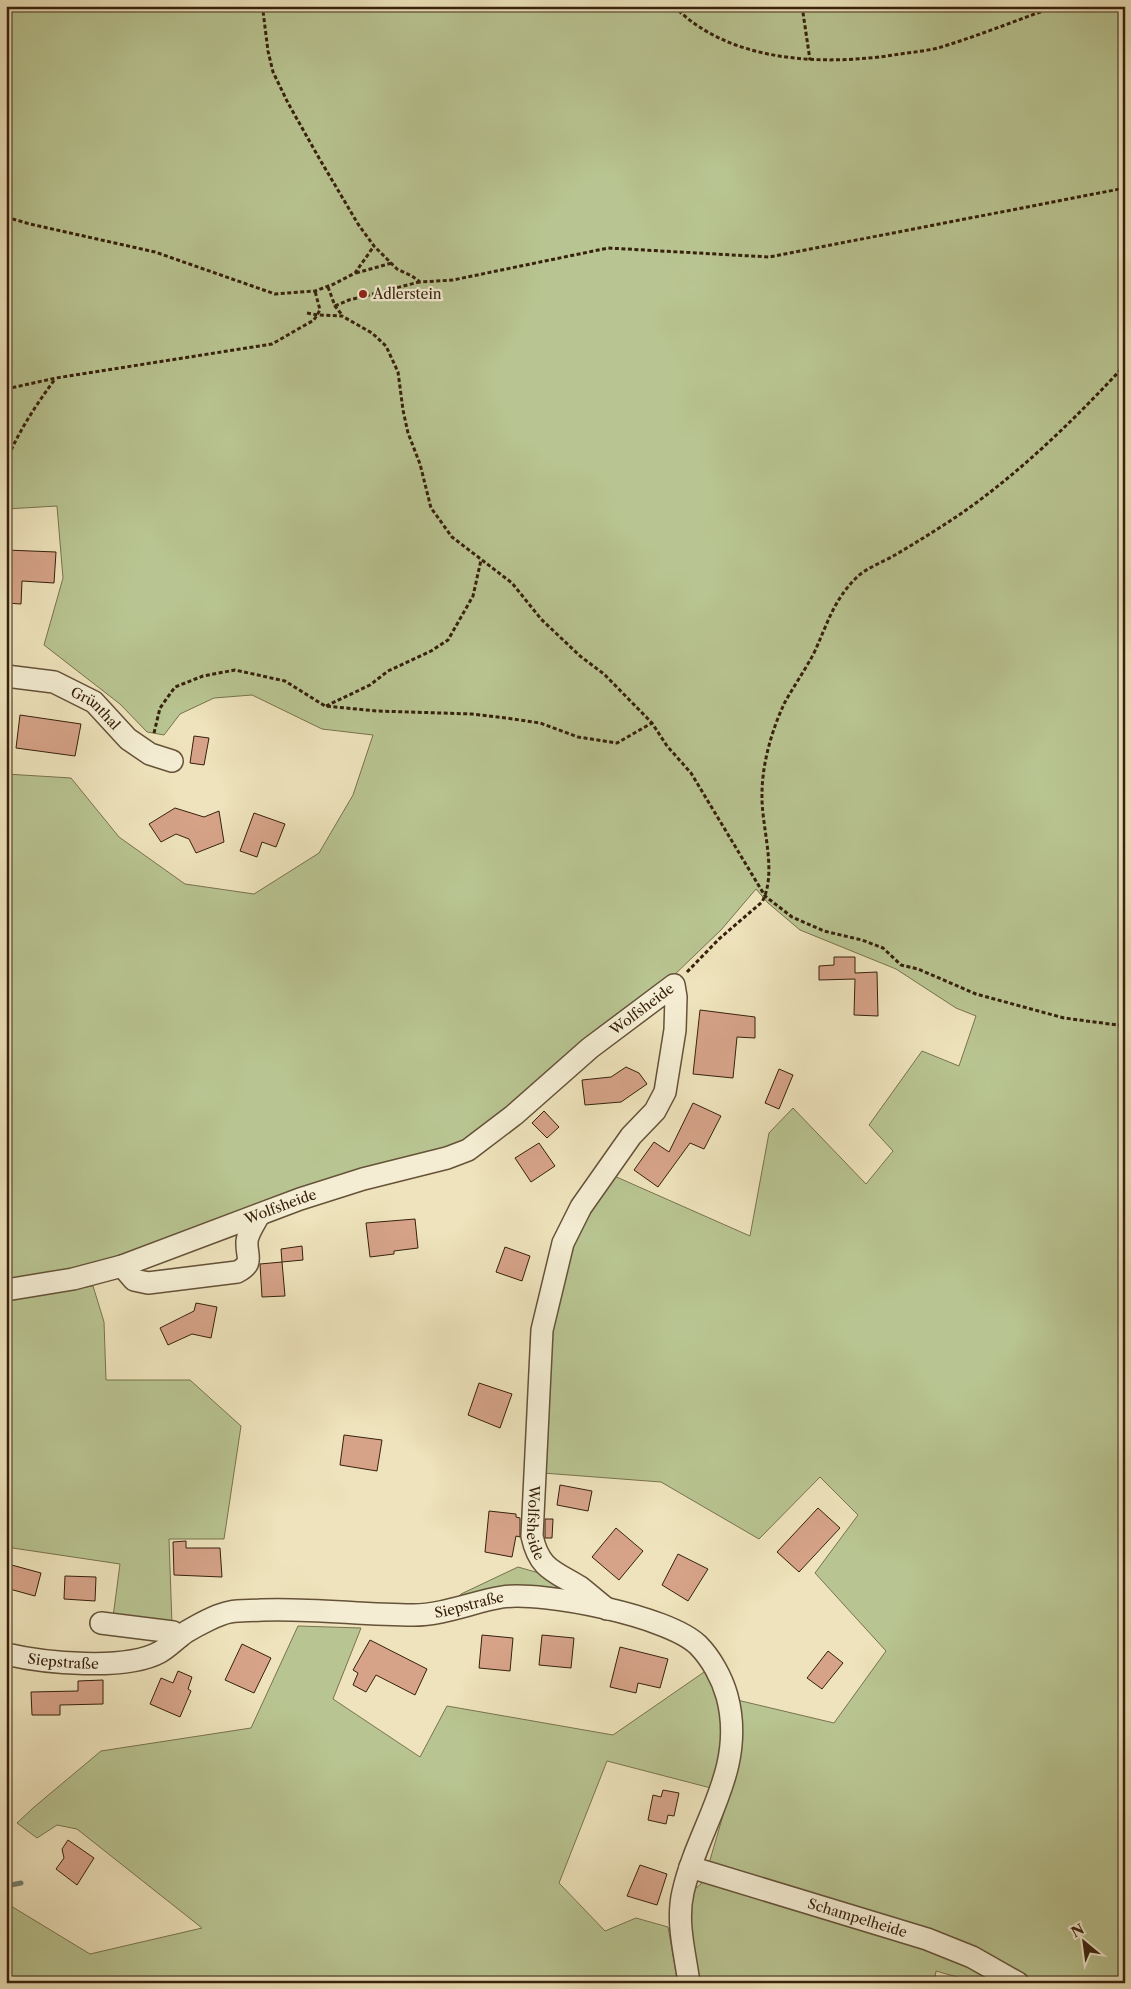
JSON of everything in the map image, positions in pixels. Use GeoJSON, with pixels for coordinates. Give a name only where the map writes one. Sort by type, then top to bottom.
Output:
{"type":"FeatureCollection","features":[{"type":"Feature","properties":{"kind":"street","name":"Grünthal"},"geometry":{"type":"LineString","coordinates":[[6,676],[54,682],[94,702],[128,739],[150,754],[172,761]]}},
{"type":"Feature","properties":{"kind":"street","name":"Wolfsheide"},"geometry":{"type":"LineString","coordinates":[[6,1290],[73,1279],[122,1266],[300,1198],[363,1179],[447,1158],[468,1150],[514,1115],[590,1048],[674,985],[676,1030],[665,1092],[654,1111],[631,1136],[581,1207],[563,1243],[542,1330],[532,1536],[535,1552],[546,1567],[582,1589],[607,1609]]}},
{"type":"Feature","properties":{"kind":"street"},"geometry":{"type":"LineString","coordinates":[[122,1266],[134,1280],[148,1283],[237,1272],[245,1268],[249,1258],[247,1241],[259,1215]]}},
{"type":"Feature","properties":{"kind":"street","name":"Siepstraße"},"geometry":{"type":"LineString","coordinates":[[6,1654],[24,1658],[83,1663],[124,1662],[160,1652],[186,1632],[228,1612],[280,1610],[417,1615],[455,1610],[503,1597],[538,1596],[607,1609],[659,1623],[697,1644],[718,1672],[727,1694],[731,1713],[731,1745],[724,1782],[690,1867],[682,1894],[680,1924],[690,1983]]}},
{"type":"Feature","properties":{"kind":"street"},"geometry":{"type":"LineString","coordinates":[[101,1623],[174,1632],[178,1637]]}},
{"type":"Feature","properties":{"kind":"street","name":"Schampelheide"},"geometry":{"type":"LineString","coordinates":[[690,1867],[927,1939],[972,1957],[1018,1983]]}},
{"type":"Feature","properties":{"kind":"path"},"geometry":{"type":"LineString","coordinates":[[260,6],[273,72],[288,103],[358,224],[374,246],[397,269],[420,282]]}},
{"type":"Feature","properties":{"kind":"path"},"geometry":{"type":"LineString","coordinates":[[674,6],[686,18],[716,36],[753,50],[810,60],[867,59],[936,48],[1056,6]]}},
{"type":"Feature","properties":{"kind":"path"},"geometry":{"type":"LineString","coordinates":[[802,6],[810,60]]}},
{"type":"Feature","properties":{"kind":"path"},"geometry":{"type":"LineString","coordinates":[[335,306],[349,300],[420,282],[453,280],[608,248],[769,257],[1125,188]]}},
{"type":"Feature","properties":{"kind":"path"},"geometry":{"type":"LineString","coordinates":[[6,217],[155,252],[276,294],[315,291],[328,287],[355,273],[392,263]]}},
{"type":"Feature","properties":{"kind":"path"},"geometry":{"type":"LineString","coordinates":[[355,273],[374,246]]}},
{"type":"Feature","properties":{"kind":"path"},"geometry":{"type":"LineString","coordinates":[[328,287],[335,306],[342,316],[372,333],[386,346],[398,372],[408,432],[420,464],[430,508],[452,537],[512,583],[541,619],[580,656],[604,674],[652,723],[668,746],[691,773],[765,896],[792,917],[824,931],[862,940],[883,948],[900,965],[918,969],[976,994],[1064,1018],[1125,1026]]}},
{"type":"Feature","properties":{"kind":"path"},"geometry":{"type":"LineString","coordinates":[[6,388],[56,378],[272,344],[314,320],[320,310],[315,291]]}},
{"type":"Feature","properties":{"kind":"path"},"geometry":{"type":"LineString","coordinates":[[307,313],[342,316]]}},
{"type":"Feature","properties":{"kind":"path"},"geometry":{"type":"LineString","coordinates":[[674,985],[719,939],[762,902],[765,896],[769,874],[762,794],[766,761],[772,738],[785,704],[814,653],[838,598],[857,576],[926,537],[964,511],[1025,463],[1103,389],[1125,365]]}},
{"type":"Feature","properties":{"kind":"path"},"geometry":{"type":"LineString","coordinates":[[6,462],[34,409],[56,378]]}},
{"type":"Feature","properties":{"kind":"path"},"geometry":{"type":"LineString","coordinates":[[325,706],[370,685],[388,670],[431,652],[448,640],[473,596],[481,560]]}},
{"type":"Feature","properties":{"kind":"path"},"geometry":{"type":"LineString","coordinates":[[150,754],[160,708],[175,688],[203,676],[235,670],[285,680],[325,706],[377,711],[472,714],[506,718],[540,723],[578,737],[617,743],[652,723]]}},
{"type":"Feature","properties":{"kind":"green space"},"geometry":{"type":"Polygon","coordinates":[[[6,6],[1125,6],[1125,1983],[1042,1981],[1037,1983],[978,1983],[936,1971],[934,1983],[698,1983],[691,1936],[692,1891],[701,1884],[729,1795],[737,1700],[834,1723],[886,1651],[815,1573],[858,1515],[820,1477],[759,1539],[661,1482],[543,1473],[553,1329],[574,1243],[612,1175],[750,1236],[769,1133],[793,1108],[866,1184],[893,1151],[869,1125],[922,1051],[959,1066],[976,1016],[956,1008],[896,969],[800,930],[768,903],[756,889],[721,930],[671,978],[468,1142],[122,1255],[72,1269],[6,1279],[6,774],[71,778],[119,837],[185,884],[254,894],[319,853],[353,795],[373,735],[322,729],[252,695],[214,698],[180,714],[164,735],[147,732],[120,704],[44,645],[63,578],[57,506],[6,509],[6,6]]]}},
{"type":"Feature","properties":{"kind":"green space"},"geometry":{"type":"Polygon","coordinates":[[[93,1286],[104,1322],[106,1380],[190,1380],[241,1426],[224,1539],[169,1539],[172,1625],[113,1617],[120,1564],[6,1547],[6,1299],[93,1286]]]}},
{"type":"Feature","properties":{"kind":"green space"},"geometry":{"type":"Polygon","coordinates":[[[518,1567],[546,1575],[574,1595],[456,1600],[461,1594],[518,1567]]]}},
{"type":"Feature","properties":{"kind":"green space"},"geometry":{"type":"Polygon","coordinates":[[[298,1626],[361,1628],[333,1699],[420,1757],[447,1706],[613,1735],[707,1670],[722,1713],[725,1749],[711,1788],[607,1761],[559,1883],[605,1931],[636,1918],[668,1927],[678,1983],[6,1983],[6,1903],[90,1954],[202,1928],[77,1829],[57,1825],[37,1838],[17,1823],[101,1751],[251,1728],[298,1626]]]}},
{"type":"Feature","properties":{"kind":"building"},"geometry":{"type":"Polygon","coordinates":[[[6,550],[56,552],[54,583],[22,581],[21,604],[6,603],[6,550]]]}},
{"type":"Feature","properties":{"kind":"building"},"geometry":{"type":"Polygon","coordinates":[[[20,715],[81,724],[75,756],[16,748],[20,715]]]}},
{"type":"Feature","properties":{"kind":"building"},"geometry":{"type":"Polygon","coordinates":[[[194,736],[209,738],[204,765],[190,763],[194,736]]]}},
{"type":"Feature","properties":{"kind":"building"},"geometry":{"type":"Polygon","coordinates":[[[175,808],[204,817],[219,811],[224,842],[196,853],[189,839],[176,834],[161,842],[149,824],[175,808]]]}},
{"type":"Feature","properties":{"kind":"building"},"geometry":{"type":"Polygon","coordinates":[[[254,813],[285,824],[276,847],[262,842],[257,857],[240,851],[254,813]]]}},
{"type":"Feature","properties":{"kind":"building"},"geometry":{"type":"Polygon","coordinates":[[[834,957],[855,957],[855,973],[877,972],[878,1016],[854,1015],[855,979],[819,980],[819,966],[834,965],[834,957]]]}},
{"type":"Feature","properties":{"kind":"building"},"geometry":{"type":"Polygon","coordinates":[[[700,1010],[755,1017],[755,1038],[737,1037],[733,1078],[693,1074],[700,1010]]]}},
{"type":"Feature","properties":{"kind":"building"},"geometry":{"type":"Polygon","coordinates":[[[626,1067],[639,1073],[647,1084],[621,1102],[585,1105],[582,1080],[611,1077],[626,1067]]]}},
{"type":"Feature","properties":{"kind":"building"},"geometry":{"type":"Polygon","coordinates":[[[779,1069],[793,1075],[779,1109],[765,1103],[779,1069]]]}},
{"type":"Feature","properties":{"kind":"building"},"geometry":{"type":"Polygon","coordinates":[[[693,1103],[721,1116],[704,1149],[690,1143],[658,1187],[634,1170],[654,1142],[669,1152],[693,1103]]]}},
{"type":"Feature","properties":{"kind":"building"},"geometry":{"type":"Polygon","coordinates":[[[544,1111],[559,1127],[547,1138],[532,1123],[544,1111]]]}},
{"type":"Feature","properties":{"kind":"building"},"geometry":{"type":"Polygon","coordinates":[[[539,1143],[555,1166],[531,1182],[515,1158],[539,1143]]]}},
{"type":"Feature","properties":{"kind":"building"},"geometry":{"type":"Polygon","coordinates":[[[415,1219],[418,1248],[370,1257],[366,1223],[415,1219]]]}},
{"type":"Feature","properties":{"kind":"building"},"geometry":{"type":"Polygon","coordinates":[[[302,1246],[303,1260],[282,1262],[281,1249],[302,1246]]]}},
{"type":"Feature","properties":{"kind":"building"},"geometry":{"type":"Polygon","coordinates":[[[505,1247],[530,1256],[522,1281],[496,1272],[505,1247]]]}},
{"type":"Feature","properties":{"kind":"building"},"geometry":{"type":"Polygon","coordinates":[[[282,1262],[285,1296],[262,1297],[260,1264],[282,1262]]]}},
{"type":"Feature","properties":{"kind":"building"},"geometry":{"type":"Polygon","coordinates":[[[196,1303],[217,1307],[211,1338],[192,1334],[168,1345],[160,1328],[194,1311],[196,1303]]]}},
{"type":"Feature","properties":{"kind":"building"},"geometry":{"type":"Polygon","coordinates":[[[479,1383],[512,1394],[500,1428],[468,1415],[479,1383]]]}},
{"type":"Feature","properties":{"kind":"building"},"geometry":{"type":"Polygon","coordinates":[[[344,1435],[382,1440],[377,1471],[340,1465],[344,1435]]]}},
{"type":"Feature","properties":{"kind":"building"},"geometry":{"type":"Polygon","coordinates":[[[560,1485],[592,1491],[588,1511],[557,1505],[560,1485]]]}},
{"type":"Feature","properties":{"kind":"building"},"geometry":{"type":"Polygon","coordinates":[[[818,1508],[840,1528],[799,1572],[777,1552],[818,1508]]]}},
{"type":"Feature","properties":{"kind":"building"},"geometry":{"type":"Polygon","coordinates":[[[489,1511],[516,1514],[516,1517],[520,1518],[520,1537],[516,1536],[512,1557],[485,1552],[489,1511]]]}},
{"type":"Feature","properties":{"kind":"building"},"geometry":{"type":"Polygon","coordinates":[[[545,1519],[553,1519],[552,1538],[545,1538],[545,1519]]]}},
{"type":"Feature","properties":{"kind":"building"},"geometry":{"type":"Polygon","coordinates":[[[616,1528],[643,1551],[619,1580],[592,1557],[616,1528]]]}},
{"type":"Feature","properties":{"kind":"building"},"geometry":{"type":"Polygon","coordinates":[[[186,1541],[186,1548],[220,1548],[222,1577],[174,1575],[173,1542],[186,1541]]]}},
{"type":"Feature","properties":{"kind":"building"},"geometry":{"type":"Polygon","coordinates":[[[678,1554],[708,1569],[688,1601],[662,1585],[678,1554]]]}},
{"type":"Feature","properties":{"kind":"building"},"geometry":{"type":"Polygon","coordinates":[[[8,1564],[41,1573],[35,1596],[6,1588],[8,1564]]]}},
{"type":"Feature","properties":{"kind":"building"},"geometry":{"type":"Polygon","coordinates":[[[65,1576],[96,1577],[95,1601],[64,1599],[65,1576]]]}},
{"type":"Feature","properties":{"kind":"building"},"geometry":{"type":"Polygon","coordinates":[[[482,1635],[513,1638],[510,1671],[479,1668],[482,1635]]]}},
{"type":"Feature","properties":{"kind":"building"},"geometry":{"type":"Polygon","coordinates":[[[542,1635],[574,1638],[571,1668],[539,1665],[542,1635]]]}},
{"type":"Feature","properties":{"kind":"building"},"geometry":{"type":"Polygon","coordinates":[[[370,1640],[427,1669],[415,1695],[376,1675],[366,1692],[353,1685],[358,1673],[353,1670],[370,1640]]]}},
{"type":"Feature","properties":{"kind":"building"},"geometry":{"type":"Polygon","coordinates":[[[242,1644],[271,1658],[254,1693],[225,1680],[242,1644]]]}},
{"type":"Feature","properties":{"kind":"building"},"geometry":{"type":"Polygon","coordinates":[[[620,1647],[668,1659],[660,1688],[638,1683],[636,1693],[610,1687],[620,1647]]]}},
{"type":"Feature","properties":{"kind":"building"},"geometry":{"type":"Polygon","coordinates":[[[828,1651],[843,1663],[822,1689],[807,1678],[828,1651]]]}},
{"type":"Feature","properties":{"kind":"building"},"geometry":{"type":"Polygon","coordinates":[[[178,1671],[192,1677],[188,1689],[191,1691],[180,1717],[150,1704],[161,1678],[173,1683],[178,1671]]]}},
{"type":"Feature","properties":{"kind":"building"},"geometry":{"type":"Polygon","coordinates":[[[103,1680],[103,1704],[60,1705],[60,1715],[32,1715],[31,1692],[78,1691],[78,1681],[103,1680]]]}},
{"type":"Feature","properties":{"kind":"building"},"geometry":{"type":"Polygon","coordinates":[[[663,1790],[679,1793],[674,1816],[668,1815],[666,1824],[648,1820],[653,1795],[661,1797],[663,1790]]]}},
{"type":"Feature","properties":{"kind":"building"},"geometry":{"type":"Polygon","coordinates":[[[68,1840],[94,1858],[77,1885],[56,1869],[64,1858],[62,1849],[68,1840]]]}},
{"type":"Feature","properties":{"kind":"building"},"geometry":{"type":"Polygon","coordinates":[[[640,1865],[667,1874],[657,1905],[627,1896],[640,1865]]]}},
{"type":"Feature","properties":{"kind":"waterway"},"geometry":{"type":"LineString","coordinates":[[6,1886],[21,1883]]}},
{"type":"Feature","properties":{"kind":"place","name":"Adlerstein"},"geometry":{"type":"Point","coordinates":[363,294]}}]}
